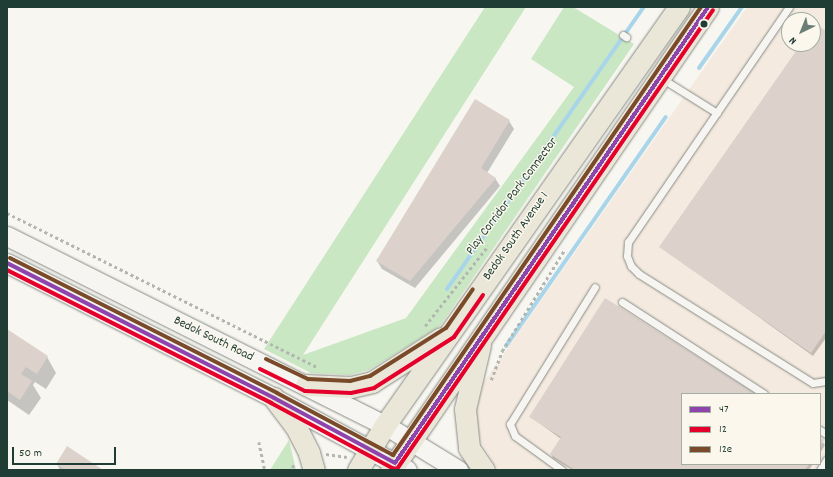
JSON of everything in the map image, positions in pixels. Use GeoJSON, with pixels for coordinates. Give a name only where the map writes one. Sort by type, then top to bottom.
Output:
{"type":"FeatureCollection","features":[{"type":"Feature","properties":{"kind":"main road","name":"Bedok South Avenue 1"},"geometry":{"type":"LineString","coordinates":[[358,470],[385,425],[679,7]]}},
{"type":"Feature","properties":{"kind":"main road","name":"Bedok South Avenue 1"},"geometry":{"type":"LineString","coordinates":[[398,468],[410,440],[661,78],[708,7]]}},
{"type":"Feature","properties":{"kind":"main road","name":"Bedok South Road"},"geometry":{"type":"LineString","coordinates":[[7,236],[385,425],[458,470]]}},
{"type":"Feature","properties":{"kind":"main road","name":"Bedok South Road"},"geometry":{"type":"LineString","coordinates":[[7,263],[371,448],[398,468]]}},
{"type":"Feature","properties":{"kind":"main road"},"geometry":{"type":"LineString","coordinates":[[306,385],[351,387],[372,382],[450,332]]}},
{"type":"Feature","properties":{"kind":"main road"},"geometry":{"type":"LineString","coordinates":[[483,333],[466,410],[469,448],[484,470]]}},
{"type":"Feature","properties":{"kind":"main road"},"geometry":{"type":"LineString","coordinates":[[274,398],[296,427],[309,453],[314,470]]}},
{"type":"Feature","properties":{"kind":"lane"},"geometry":{"type":"LineString","coordinates":[[790,7],[628,242],[626,256],[630,266],[639,274],[813,383],[826,381]]}},
{"type":"Feature","properties":{"kind":"lane"},"geometry":{"type":"LineString","coordinates":[[661,78],[717,113]]}},
{"type":"Feature","properties":{"kind":"lane"},"geometry":{"type":"LineString","coordinates":[[562,470],[515,436],[510,424],[595,287]]}},
{"type":"Feature","properties":{"kind":"lane"},"geometry":{"type":"LineString","coordinates":[[622,302],[762,393]]}},
{"type":"Feature","properties":{"kind":"lane"},"geometry":{"type":"LineString","coordinates":[[820,470],[826,460]]}},
{"type":"Feature","properties":{"kind":"path"},"geometry":{"type":"LineString","coordinates":[[7,213],[314,367],[321,367]]}},
{"type":"Feature","properties":{"kind":"path","name":"Play Corridor Park Connector"},"geometry":{"type":"LineString","coordinates":[[419,332],[491,242]]}},
{"type":"Feature","properties":{"kind":"path"},"geometry":{"type":"LineString","coordinates":[[488,387],[502,351],[567,245]]}},
{"type":"Feature","properties":{"kind":"path"},"geometry":{"type":"LineString","coordinates":[[259,442],[265,470]]}},
{"type":"Feature","properties":{"kind":"shaded area"},"geometry":{"type":"Polygon","coordinates":[[[747,7],[826,7],[826,470],[498,470],[475,432],[475,411],[481,386],[747,7]]]}},
{"type":"Feature","properties":{"kind":"green space"},"geometry":{"type":"Polygon","coordinates":[[[485,7],[526,7],[303,355],[406,318],[574,87],[531,59],[564,7],[573,7],[634,44],[440,326],[369,370],[350,375],[311,373],[264,349],[485,7]]]}},
{"type":"Feature","properties":{"kind":"green space"},"geometry":{"type":"Polygon","coordinates":[[[289,440],[296,470],[270,470],[289,440]]]}},
{"type":"Feature","properties":{"kind":"building"},"geometry":{"type":"Polygon","coordinates":[[[821,27],[826,31],[826,331],[811,353],[659,247],[795,52],[821,52],[821,27]]]}},
{"type":"Feature","properties":{"kind":"building"},"geometry":{"type":"Polygon","coordinates":[[[475,99],[510,120],[481,168],[496,178],[410,281],[376,261],[475,99]]]}},
{"type":"Feature","properties":{"kind":"building"},"geometry":{"type":"Polygon","coordinates":[[[605,298],[754,393],[681,393],[681,465],[808,465],[805,470],[575,470],[550,454],[561,437],[529,417],[605,298]]]}},
{"type":"Feature","properties":{"kind":"building"},"geometry":{"type":"Polygon","coordinates":[[[7,329],[48,356],[37,374],[26,367],[21,374],[32,381],[20,400],[7,391],[7,329]]]}},
{"type":"Feature","properties":{"kind":"building"},"geometry":{"type":"Polygon","coordinates":[[[67,446],[103,470],[65,470],[56,464],[67,446]]]}},
{"type":"Feature","properties":{"kind":"waterway"},"geometry":{"type":"LineString","coordinates":[[447,289],[644,7]]}},
{"type":"Feature","properties":{"kind":"waterway"},"geometry":{"type":"LineString","coordinates":[[699,68],[742,7]]}},
{"type":"Feature","properties":{"kind":"waterway"},"geometry":{"type":"LineString","coordinates":[[506,346],[666,117]]}},
{"type":"Feature","properties":{"kind":"transit line","name":"12e"},"geometry":{"type":"LineString","coordinates":[[10,258],[277,393],[393,455],[701,7]]}},
{"type":"Feature","properties":{"kind":"transit line","name":"47"},"geometry":{"type":"LineString","coordinates":[[7,263],[274,398],[395,463],[708,7]]}},
{"type":"Feature","properties":{"kind":"transit line","name":"12"},"geometry":{"type":"LineString","coordinates":[[7,270],[271,403],[392,468],[397,469],[713,10]]}},
{"type":"Feature","properties":{"kind":"transit line","name":"12e"},"geometry":{"type":"LineString","coordinates":[[266,359],[308,379],[350,381],[370,376],[446,328],[473,289]]}},
{"type":"Feature","properties":{"kind":"transit line","name":"12"},"geometry":{"type":"LineString","coordinates":[[260,369],[305,391],[351,393],[374,388],[454,337],[483,295]]}}]}
